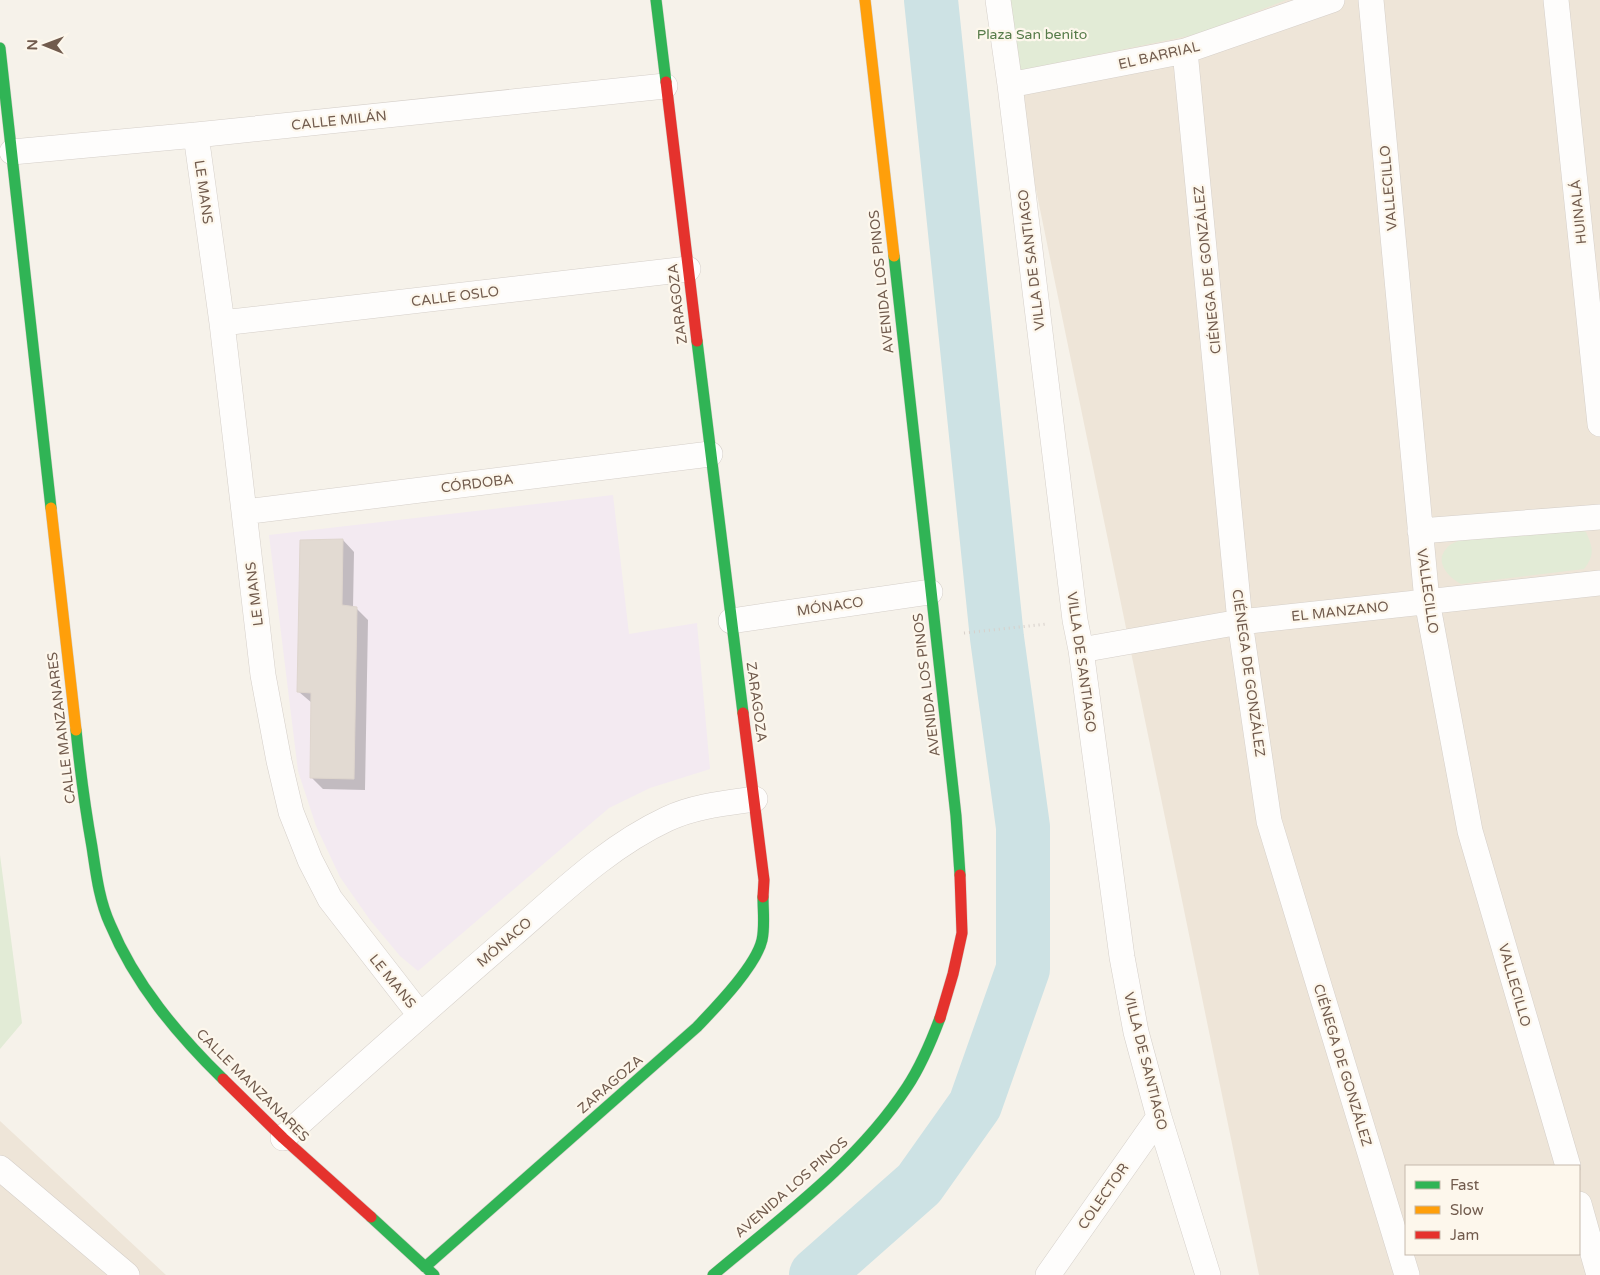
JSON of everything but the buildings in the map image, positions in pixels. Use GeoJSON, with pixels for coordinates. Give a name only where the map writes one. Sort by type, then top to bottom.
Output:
{"type":"FeatureCollection","features":[{"type":"Feature","properties":{"kind":"street","name":"ZARAGOZA"},"geometry":{"type":"LineString","coordinates":[[425,1267],[697,1027],[749,967],[762,940],[764,880],[755,799],[710,454],[656,0]]}},
{"type":"Feature","properties":{"kind":"street","name":"AVENIDA LOS PINOS"},"geometry":{"type":"LineString","coordinates":[[713,1275],[834,1173],[872,1134],[908,1086],[938,1023],[951,982],[961,936],[961,879],[956,816],[865,0]]}},
{"type":"Feature","properties":{"kind":"street","name":"VILLA DE SANTIAGO"},"geometry":{"type":"LineString","coordinates":[[998,0],[1075,620],[1081,650],[1122,957],[1136,1032],[1159,1116],[1208,1275]]}},
{"type":"Feature","properties":{"kind":"street","name":"EL BARRIAL"},"geometry":{"type":"LineString","coordinates":[[1010,85],[1186,51],[1332,0]]}},
{"type":"Feature","properties":{"kind":"street","name":"VALLECILLO"},"geometry":{"type":"LineString","coordinates":[[1370,0],[1428,601],[1470,831],[1568,1165]]}},
{"type":"Feature","properties":{"kind":"street","name":"HUINALÁ"},"geometry":{"type":"LineString","coordinates":[[1556,0],[1600,424]]}},
{"type":"Feature","properties":{"kind":"street","name":"CALLE MANZANARES"},"geometry":{"type":"LineString","coordinates":[[0,48],[82,787],[98,887],[109,923],[125,955],[154,1002],[189,1045],[283,1138],[434,1275]]}},
{"type":"Feature","properties":{"kind":"street","name":"CIÉNEGA DE GONZÁLEZ"},"geometry":{"type":"LineString","coordinates":[[1186,51],[1240,622],[1269,821],[1407,1275]]}},
{"type":"Feature","properties":{"kind":"street","name":"CALLE MILÁN"},"geometry":{"type":"LineString","coordinates":[[12,152],[196,135],[665,86]]}},
{"type":"Feature","properties":{"kind":"street","name":"LE MANS"},"geometry":{"type":"LineString","coordinates":[[196,135],[222,324],[263,675],[279,761],[291,812],[310,860],[330,899],[420,1014]]}},
{"type":"Feature","properties":{"kind":"street","name":"CALLE OSLO"},"geometry":{"type":"LineString","coordinates":[[222,324],[688,269]]}},
{"type":"Feature","properties":{"kind":"street","name":"CÓRDOBA"},"geometry":{"type":"LineString","coordinates":[[244,512],[710,454]]}},
{"type":"Feature","properties":{"kind":"street"},"geometry":{"type":"LineString","coordinates":[[1420,531],[1600,518]]}},
{"type":"Feature","properties":{"kind":"street","name":"EL MANZANO"},"geometry":{"type":"LineString","coordinates":[[1081,650],[1240,622],[1600,583]]}},
{"type":"Feature","properties":{"kind":"street","name":"MÓNACO"},"geometry":{"type":"LineString","coordinates":[[731,621],[930,592]]}},
{"type":"Feature","properties":{"kind":"street","name":"MÓNACO"},"geometry":{"type":"LineString","coordinates":[[283,1138],[420,1014],[599,860],[632,837],[668,818],[691,810],[755,799]]}},
{"type":"Feature","properties":{"kind":"street","name":"COLECTOR"},"geometry":{"type":"LineString","coordinates":[[1048,1275],[1159,1116]]}},
{"type":"Feature","properties":{"kind":"street"},"geometry":{"type":"LineString","coordinates":[[0,1168],[127,1275]]}},
{"type":"Feature","properties":{"kind":"street"},"geometry":{"type":"LineString","coordinates":[[1580,1208],[1599,1275]]}},
{"type":"Feature","properties":{"kind":"path"},"geometry":{"type":"LineString","coordinates":[[986,630],[1050,624]]}},
{"type":"Feature","properties":{"kind":"shaded area"},"geometry":{"type":"Polygon","coordinates":[[[997,0],[1600,0],[1600,1275],[1259,1275],[997,0]]]}},
{"type":"Feature","properties":{"kind":"shaded area"},"geometry":{"type":"Polygon","coordinates":[[[613,495],[629,634],[697,623],[710,769],[650,788],[609,808],[418,971],[400,956],[370,920],[340,877],[316,826],[298,771],[269,535],[613,495]]]}},
{"type":"Feature","properties":{"kind":"shaded area"},"geometry":{"type":"Polygon","coordinates":[[[0,1121],[166,1275],[0,1275],[0,1121]]]}},
{"type":"Feature","properties":{"kind":"green space","name":"Plaza San benito"},"geometry":{"type":"Polygon","coordinates":[[[992,0],[1286,0],[1198,34],[1003,74],[992,0]]]}},
{"type":"Feature","properties":{"kind":"green space"},"geometry":{"type":"Polygon","coordinates":[[[1572,527],[1586,532],[1590,542],[1592,551],[1584,569],[1461,584],[1448,574],[1442,564],[1443,554],[1448,547],[1453,543],[1468,538],[1572,527]]]}},
{"type":"Feature","properties":{"kind":"green space"},"geometry":{"type":"Polygon","coordinates":[[[0,855],[22,1023],[0,1049],[0,855]]]}},
{"type":"Feature","properties":{"kind":"waterway"},"geometry":{"type":"LineString","coordinates":[[816,1275],[919,1184],[975,1105],[1023,969],[1023,827],[997,638],[931,0]]}},
{"type":"Feature","properties":{"kind":"traffic: fast"},"geometry":{"type":"LineString","coordinates":[[656,0],[666,82]]}},
{"type":"Feature","properties":{"kind":"traffic: fast"},"geometry":{"type":"LineString","coordinates":[[0,48],[51,508]]}},
{"type":"Feature","properties":{"kind":"traffic: fast"},"geometry":{"type":"LineString","coordinates":[[894,256],[956,816],[960,875]]}},
{"type":"Feature","properties":{"kind":"traffic: fast"},"geometry":{"type":"LineString","coordinates":[[697,341],[743,713]]}},
{"type":"Feature","properties":{"kind":"traffic: fast"},"geometry":{"type":"LineString","coordinates":[[76,730],[97,876],[103,906],[110,924],[120,946],[145,988],[189,1044],[223,1079]]}},
{"type":"Feature","properties":{"kind":"traffic: fast"},"geometry":{"type":"LineString","coordinates":[[425,1267],[697,1027],[714,1009],[744,974],[758,950],[763,930],[763,897]]}},
{"type":"Feature","properties":{"kind":"traffic: fast"},"geometry":{"type":"LineString","coordinates":[[713,1275],[817,1188],[865,1140],[887,1115],[912,1079],[940,1018]]}},
{"type":"Feature","properties":{"kind":"traffic: fast"},"geometry":{"type":"LineString","coordinates":[[371,1217],[434,1275]]}},
{"type":"Feature","properties":{"kind":"traffic: slow"},"geometry":{"type":"LineString","coordinates":[[865,0],[894,256]]}},
{"type":"Feature","properties":{"kind":"traffic: slow"},"geometry":{"type":"LineString","coordinates":[[51,508],[76,730]]}},
{"type":"Feature","properties":{"kind":"traffic: jam"},"geometry":{"type":"LineString","coordinates":[[666,82],[697,341]]}},
{"type":"Feature","properties":{"kind":"traffic: jam"},"geometry":{"type":"LineString","coordinates":[[743,713],[764,880],[763,897]]}},
{"type":"Feature","properties":{"kind":"traffic: jam"},"geometry":{"type":"LineString","coordinates":[[940,1018],[953,974],[962,933],[960,875]]}},
{"type":"Feature","properties":{"kind":"traffic: jam"},"geometry":{"type":"LineString","coordinates":[[223,1079],[283,1138],[371,1217]]}}]}
